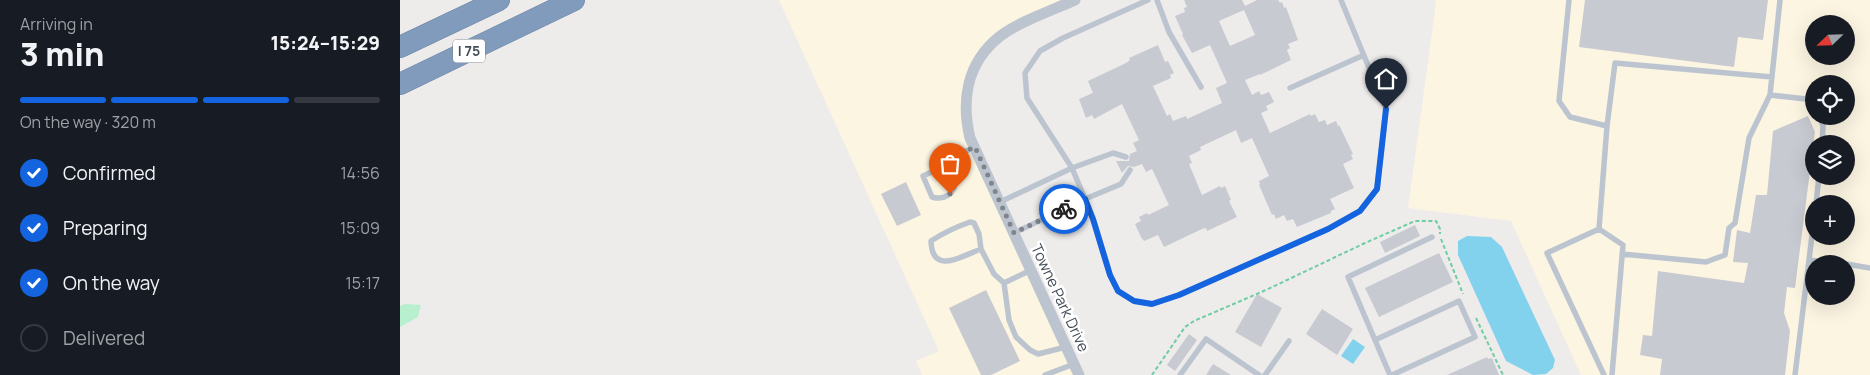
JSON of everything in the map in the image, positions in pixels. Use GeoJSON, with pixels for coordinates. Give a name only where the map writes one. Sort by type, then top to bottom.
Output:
{"type":"FeatureCollection","features":[{"type":"Feature","properties":{"kind":"highway","name":"I 75"},"geometry":{"type":"LineString","coordinates":[[400,47],[499,0]]}},
{"type":"Feature","properties":{"kind":"highway","name":"I 75"},"geometry":{"type":"LineString","coordinates":[[400,84],[574,0]]}},
{"type":"Feature","properties":{"kind":"street","name":"Towne Park Drive"},"geometry":{"type":"LineString","coordinates":[[1075,0],[1000,36],[987,49],[977,64],[970,80],[966,98],[966,118],[970,138],[1080,375]]}},
{"type":"Feature","properties":{"kind":"lane"},"geometry":{"type":"LineString","coordinates":[[1148,0],[1063,38],[1040,51],[1025,73],[1027,98],[1072,168],[1093,219],[1110,275],[1118,291],[1134,301],[1152,304],[1179,295],[1328,229],[1360,211],[1377,189],[1386,109],[1341,0]]}},
{"type":"Feature","properties":{"kind":"lane"},"geometry":{"type":"LineString","coordinates":[[1157,0],[1170,32],[1201,87]]}},
{"type":"Feature","properties":{"kind":"lane"},"geometry":{"type":"LineString","coordinates":[[1569,0],[1559,101],[1570,117],[1607,126]]}},
{"type":"Feature","properties":{"kind":"lane"},"geometry":{"type":"LineString","coordinates":[[1622,254],[1706,262],[1725,254],[1729,228],[1734,223],[1749,138],[1770,95],[1780,0]]}},
{"type":"Feature","properties":{"kind":"lane"},"geometry":{"type":"LineString","coordinates":[[1290,88],[1364,55]]}},
{"type":"Feature","properties":{"kind":"lane"},"geometry":{"type":"LineString","coordinates":[[1599,229],[1607,126],[1615,63],[1772,77]]}},
{"type":"Feature","properties":{"kind":"lane"},"geometry":{"type":"LineString","coordinates":[[1770,95],[1805,99]]}},
{"type":"Feature","properties":{"kind":"lane"},"geometry":{"type":"LineString","coordinates":[[945,166],[954,188],[950,194],[939,199],[932,196],[923,176],[945,166],[948,159],[975,147]]}},
{"type":"Feature","properties":{"kind":"lane"},"geometry":{"type":"LineString","coordinates":[[1000,202],[1072,168],[1113,153],[1126,157]]}},
{"type":"Feature","properties":{"kind":"lane"},"geometry":{"type":"LineString","coordinates":[[1014,233],[1121,184],[1130,170]]}},
{"type":"Feature","properties":{"kind":"lane"},"geometry":{"type":"LineString","coordinates":[[981,249],[951,261],[942,261],[936,257],[931,247],[931,241],[943,233],[970,222],[974,223],[979,234],[981,249],[994,274],[1004,283],[1009,320],[1016,337],[1030,350],[1038,354],[1066,347]]}},
{"type":"Feature","properties":{"kind":"lane"},"geometry":{"type":"LineString","coordinates":[[1599,229],[1623,245],[1612,375]]}},
{"type":"Feature","properties":{"kind":"lane"},"geometry":{"type":"LineString","coordinates":[[1599,229],[1547,253],[1604,375]]}},
{"type":"Feature","properties":{"kind":"lane"},"geometry":{"type":"LineString","coordinates":[[1375,340],[1459,300],[1476,337],[1391,375],[1375,340],[1348,277],[1432,237]]}},
{"type":"Feature","properties":{"kind":"lane"},"geometry":{"type":"LineString","coordinates":[[1855,266],[1870,268]]}},
{"type":"Feature","properties":{"kind":"lane"},"geometry":{"type":"LineString","coordinates":[[1004,283],[1031,270]]}},
{"type":"Feature","properties":{"kind":"lane"},"geometry":{"type":"LineString","coordinates":[[1795,375],[1805,293]]}},
{"type":"Feature","properties":{"kind":"lane"},"geometry":{"type":"LineString","coordinates":[[1180,375],[1206,338],[1259,375]]}},
{"type":"Feature","properties":{"kind":"lane"},"geometry":{"type":"LineString","coordinates":[[1265,375],[1288,341]]}},
{"type":"Feature","properties":{"kind":"lane"},"geometry":{"type":"LineString","coordinates":[[1045,375],[1074,364]]}},
{"type":"Feature","properties":{"kind":"shaded area"},"geometry":{"type":"Polygon","coordinates":[[[779,0],[1075,0],[1020,25],[977,64],[966,118],[1079,375],[922,375],[916,361],[939,351],[779,0]]]}},
{"type":"Feature","properties":{"kind":"shaded area"},"geometry":{"type":"Polygon","coordinates":[[[1435,0],[1870,0],[1870,375],[1581,375],[1511,221],[1408,208],[1435,0]]]}},
{"type":"Feature","properties":{"kind":"green space"},"geometry":{"type":"Polygon","coordinates":[[[405,304],[421,305],[418,317],[400,327],[400,306],[405,304]]]}},
{"type":"Feature","properties":{"kind":"water"},"geometry":{"type":"Polygon","coordinates":[[[1467,236],[1491,237],[1502,247],[1555,360],[1553,368],[1546,374],[1533,375],[1506,361],[1458,255],[1458,241],[1467,236]]]}},
{"type":"Feature","properties":{"kind":"water"},"geometry":{"type":"Polygon","coordinates":[[[1353,339],[1365,347],[1353,364],[1341,356],[1353,339]]]}},
{"type":"Feature","properties":{"kind":"building"},"geometry":{"type":"Polygon","coordinates":[[[1184,0],[1242,0],[1245,6],[1257,0],[1278,0],[1280,3],[1282,2],[1284,8],[1286,7],[1298,40],[1288,44],[1290,48],[1287,50],[1291,60],[1245,80],[1252,95],[1259,91],[1261,95],[1269,92],[1274,102],[1266,106],[1268,110],[1261,113],[1270,133],[1310,114],[1311,116],[1315,114],[1319,122],[1325,120],[1327,125],[1336,121],[1339,125],[1353,154],[1351,155],[1353,159],[1343,164],[1354,188],[1330,199],[1335,209],[1331,213],[1297,227],[1293,219],[1287,221],[1284,215],[1276,219],[1274,214],[1272,215],[1259,185],[1259,181],[1269,176],[1252,138],[1241,143],[1236,130],[1200,147],[1201,150],[1189,156],[1192,163],[1189,164],[1202,195],[1220,186],[1221,188],[1225,186],[1231,200],[1229,201],[1237,217],[1207,231],[1206,228],[1202,229],[1164,247],[1158,235],[1144,241],[1141,237],[1135,224],[1141,221],[1139,217],[1169,205],[1152,169],[1146,172],[1142,164],[1134,167],[1128,166],[1122,173],[1116,161],[1129,161],[1130,154],[1137,151],[1133,143],[1139,140],[1122,104],[1094,119],[1092,115],[1086,118],[1079,99],[1093,93],[1088,81],[1126,63],[1130,60],[1129,58],[1158,45],[1165,62],[1168,61],[1174,73],[1170,75],[1171,78],[1153,86],[1167,116],[1170,114],[1173,121],[1186,116],[1187,119],[1222,103],[1216,88],[1227,83],[1210,45],[1192,53],[1182,35],[1175,16],[1185,12],[1184,8],[1187,7],[1184,0]],[[1244,10],[1219,21],[1230,46],[1255,35],[1244,10]]]}},
{"type":"Feature","properties":{"kind":"building"},"geometry":{"type":"Polygon","coordinates":[[[1585,0],[1768,0],[1763,40],[1738,37],[1734,67],[1579,47],[1585,0]]]}},
{"type":"Feature","properties":{"kind":"building"},"geometry":{"type":"Polygon","coordinates":[[[1805,117],[1805,125],[1812,125],[1815,132],[1815,135],[1805,135],[1805,185],[1808,185],[1807,195],[1805,195],[1805,210],[1795,288],[1787,287],[1784,313],[1790,331],[1785,375],[1660,375],[1662,359],[1640,355],[1643,335],[1652,336],[1658,271],[1744,283],[1748,263],[1733,262],[1737,230],[1750,233],[1756,195],[1767,195],[1773,131],[1805,117]]]}},
{"type":"Feature","properties":{"kind":"building"},"geometry":{"type":"Polygon","coordinates":[[[906,182],[921,215],[897,226],[881,194],[906,182]]]}},
{"type":"Feature","properties":{"kind":"building"},"geometry":{"type":"Polygon","coordinates":[[[1415,225],[1420,236],[1385,253],[1380,242],[1415,225]]]}},
{"type":"Feature","properties":{"kind":"building"},"geometry":{"type":"Polygon","coordinates":[[[1439,253],[1453,282],[1379,317],[1365,288],[1439,253]]]}},
{"type":"Feature","properties":{"kind":"building"},"geometry":{"type":"Polygon","coordinates":[[[986,290],[1020,361],[991,375],[981,375],[949,308],[986,290]]]}},
{"type":"Feature","properties":{"kind":"building"},"geometry":{"type":"Polygon","coordinates":[[[1257,294],[1282,308],[1261,347],[1235,332],[1257,294]]]}},
{"type":"Feature","properties":{"kind":"building"},"geometry":{"type":"Polygon","coordinates":[[[1322,309],[1353,329],[1337,355],[1306,334],[1322,309]]]}},
{"type":"Feature","properties":{"kind":"building"},"geometry":{"type":"Polygon","coordinates":[[[1189,334],[1197,340],[1175,371],[1167,365],[1189,334]]]}},
{"type":"Feature","properties":{"kind":"building"},"geometry":{"type":"Polygon","coordinates":[[[1487,357],[1488,359],[1492,358],[1499,375],[1447,375],[1487,357]]]}},
{"type":"Feature","properties":{"kind":"building"},"geometry":{"type":"Polygon","coordinates":[[[1213,364],[1231,375],[1206,375],[1213,364]]]}},
{"type":"Feature","properties":{"kind":"way so far"},"geometry":{"type":"LineString","coordinates":[[950,194],[954,188],[945,166],[948,159],[975,147],[1014,233],[1064,209]]}},
{"type":"Feature","properties":{"kind":"route"},"geometry":{"type":"LineString","coordinates":[[1064,209],[1085,199],[1110,275],[1118,291],[1134,301],[1152,304],[1179,295],[1328,229],[1360,211],[1377,189],[1386,109]]}}]}
